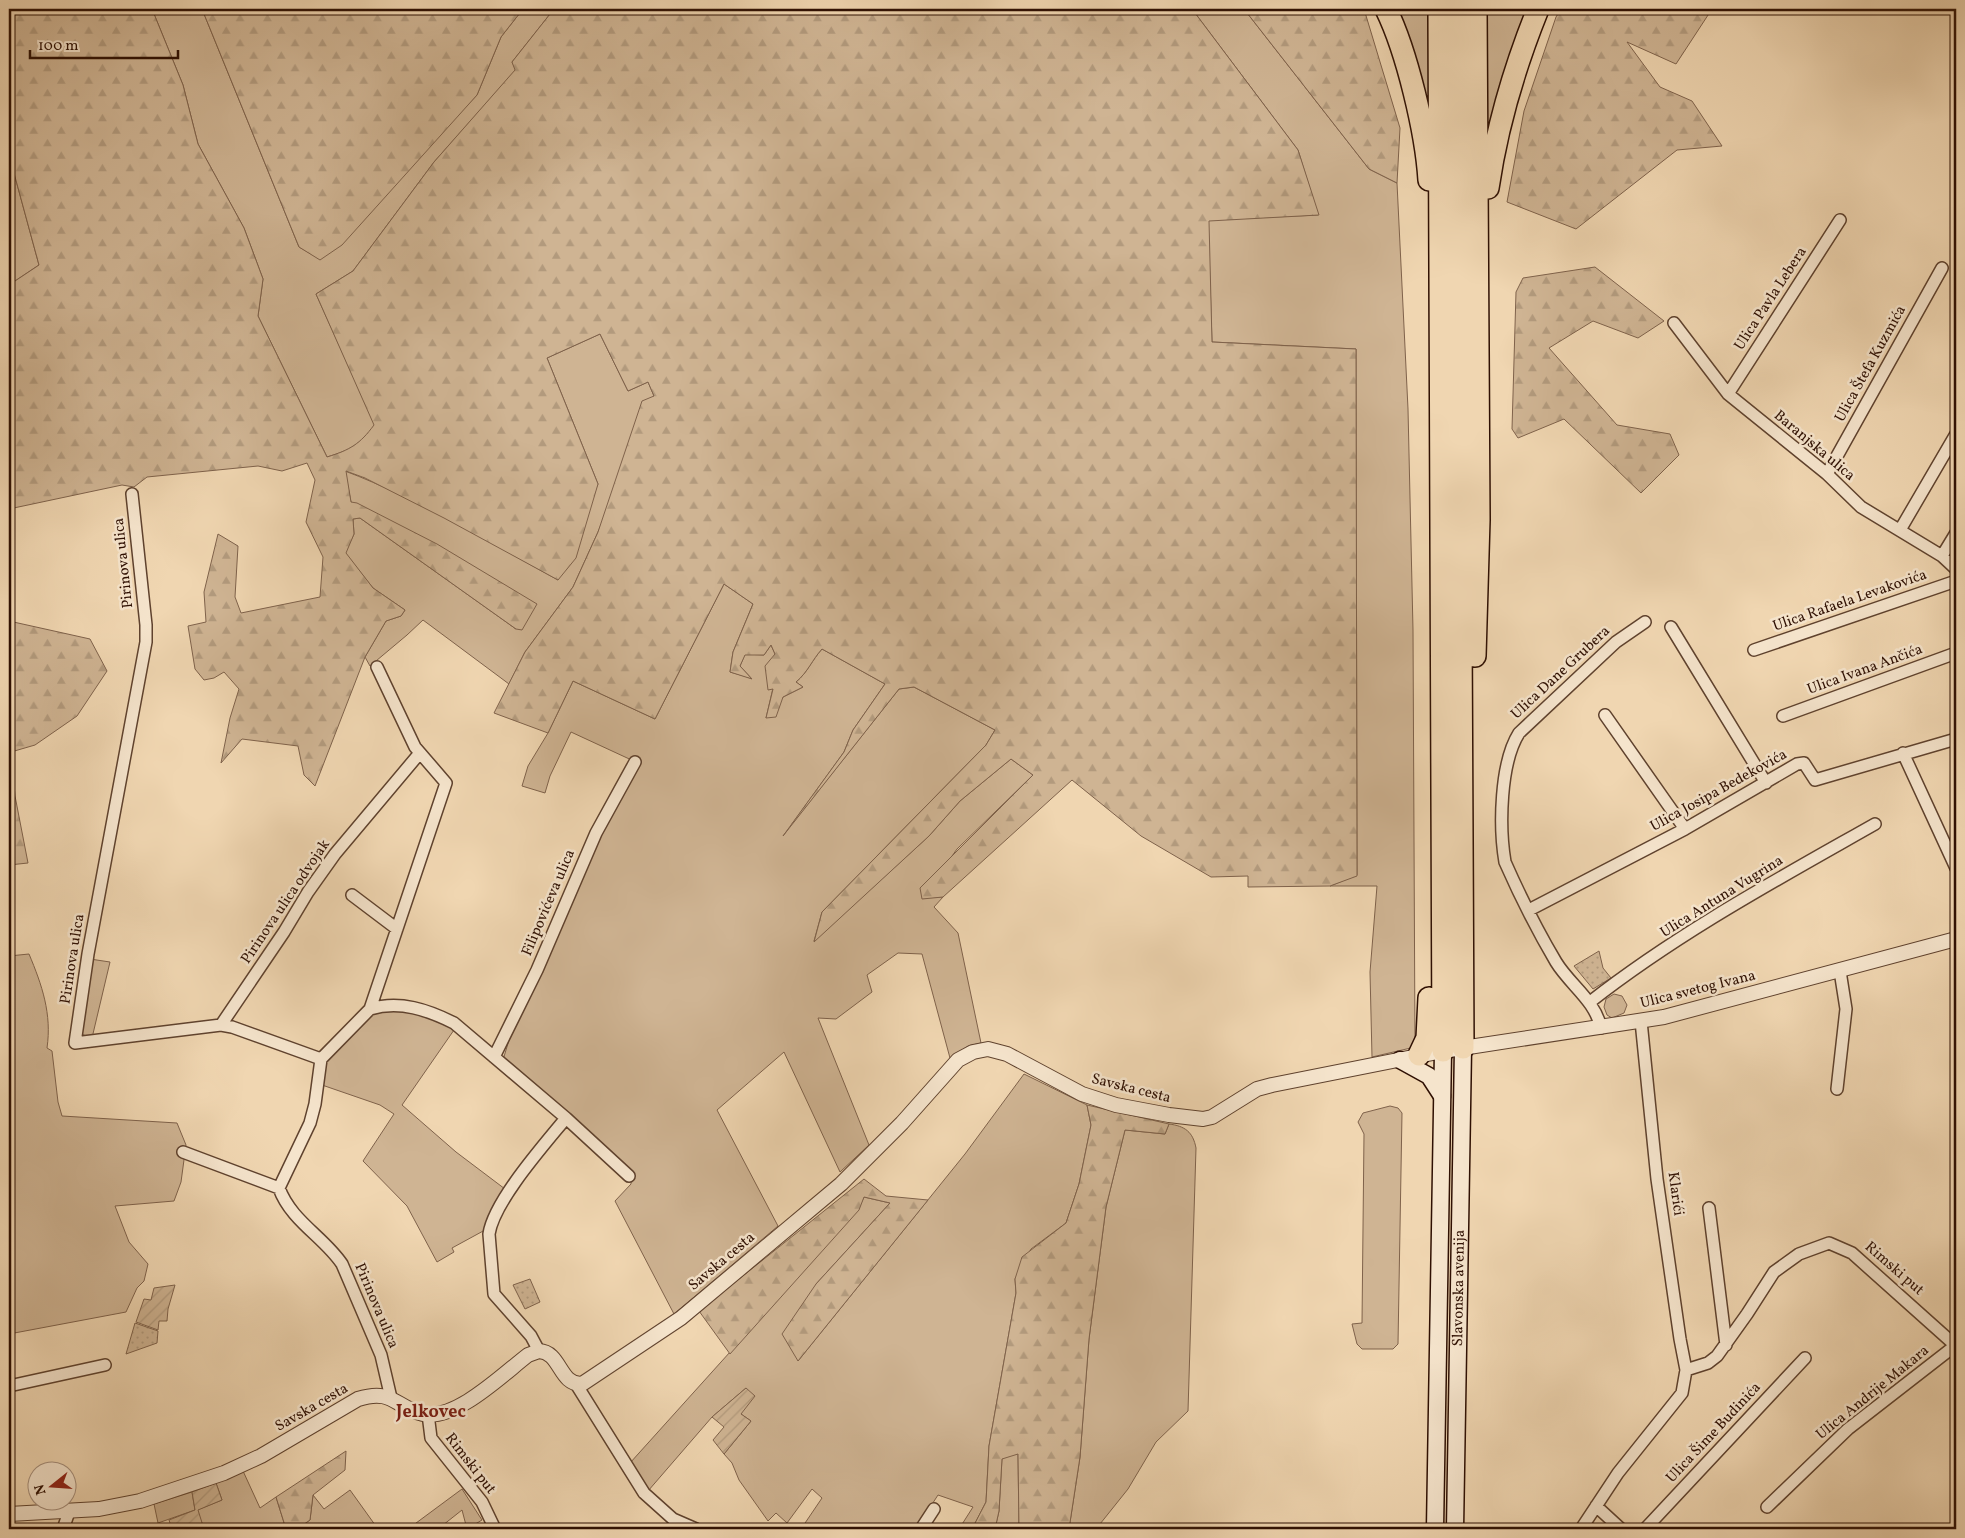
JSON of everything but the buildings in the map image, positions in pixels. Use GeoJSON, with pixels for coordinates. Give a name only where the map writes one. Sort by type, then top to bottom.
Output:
{"type":"FeatureCollection","features":[{"type":"Feature","properties":{"kind":"highway"},"geometry":{"type":"LineString","coordinates":[[1386,9],[1405,60],[1418,111],[1428,173],[1432,278],[1440,294]]}},
{"type":"Feature","properties":{"kind":"highway"},"geometry":{"type":"LineString","coordinates":[[1439,9],[1443,948],[1453,1049]]}},
{"type":"Feature","properties":{"kind":"highway"},"geometry":{"type":"LineString","coordinates":[[1453,1049],[1462,757],[1458,9]]}},
{"type":"Feature","properties":{"kind":"highway"},"geometry":{"type":"LineString","coordinates":[[1462,757],[1470,736],[1479,520],[1476,9]]}},
{"type":"Feature","properties":{"kind":"highway"},"geometry":{"type":"LineString","coordinates":[[1478,260],[1485,232],[1486,202],[1492,161],[1503,114],[1520,54],[1538,9]]}},
{"type":"Feature","properties":{"kind":"highway"},"geometry":{"type":"LineString","coordinates":[[1409,1058],[1427,1038],[1432,979],[1443,948]]}},
{"type":"Feature","properties":{"kind":"main road","name":"Slavonska avenija"},"geometry":{"type":"LineString","coordinates":[[1435,1529],[1442,1096],[1453,1049]]}},
{"type":"Feature","properties":{"kind":"main road","name":"Slavonska avenija"},"geometry":{"type":"LineString","coordinates":[[1453,1049],[1455,1529]]}},
{"type":"Feature","properties":{"kind":"main road"},"geometry":{"type":"LineString","coordinates":[[1409,1058],[1428,1076],[1442,1096]]}},
{"type":"Feature","properties":{"kind":"street","name":"Ulica Pavla Lebera"},"geometry":{"type":"LineString","coordinates":[[1728,394],[1840,220]]}},
{"type":"Feature","properties":{"kind":"street","name":"Ulica Štefa Kuzmića"},"geometry":{"type":"LineString","coordinates":[[1827,474],[1942,268]]}},
{"type":"Feature","properties":{"kind":"street","name":"Baranjska ulica"},"geometry":{"type":"LineString","coordinates":[[1674,323],[1728,394],[1827,474],[1861,507],[1942,556],[1956,568]]}},
{"type":"Feature","properties":{"kind":"street"},"geometry":{"type":"LineString","coordinates":[[1900,530],[1956,434]]}},
{"type":"Feature","properties":{"kind":"street","name":"Pirinova ulica"},"geometry":{"type":"LineString","coordinates":[[132,494],[146,625],[146,642],[88,954],[75,1043],[232,1026],[320,1059]]}},
{"type":"Feature","properties":{"kind":"street"},"geometry":{"type":"LineString","coordinates":[[1942,556],[1956,533]]}},
{"type":"Feature","properties":{"kind":"street","name":"Ulica Rafaela Levakovića"},"geometry":{"type":"LineString","coordinates":[[1754,650],[1956,581]]}},
{"type":"Feature","properties":{"kind":"street","name":"Ulica Dane Grubera"},"geometry":{"type":"LineString","coordinates":[[1601,1028],[1598,1016],[1590,1002],[1574,986],[1556,962],[1504,862],[1502,848],[1504,786],[1507,765],[1514,741],[1526,725],[1561,695],[1591,664],[1605,654],[1622,637],[1645,622]]}},
{"type":"Feature","properties":{"kind":"street"},"geometry":{"type":"LineString","coordinates":[[1671,627],[1766,782]]}},
{"type":"Feature","properties":{"kind":"street","name":"Ulica Ivana Ančića"},"geometry":{"type":"LineString","coordinates":[[1783,716],[1956,653]]}},
{"type":"Feature","properties":{"kind":"street"},"geometry":{"type":"LineString","coordinates":[[183,1152],[279,1188],[310,1123],[316,1104],[320,1059],[370,1009],[446,783],[420,754],[378,667]]}},
{"type":"Feature","properties":{"kind":"street"},"geometry":{"type":"LineString","coordinates":[[1605,715],[1685,829]]}},
{"type":"Feature","properties":{"kind":"street","name":"Ulica Josipa Bedekovića"},"geometry":{"type":"LineString","coordinates":[[1528,910],[1685,829],[1797,764],[1804,763],[1815,780],[1956,739]]}},
{"type":"Feature","properties":{"kind":"street"},"geometry":{"type":"LineString","coordinates":[[1903,753],[1956,868]]}},
{"type":"Feature","properties":{"kind":"street","name":"Pirinova ulica odvojak"},"geometry":{"type":"LineString","coordinates":[[221,1026],[330,861],[420,754]]}},
{"type":"Feature","properties":{"kind":"street","name":"Filipovićeva ulica"},"geometry":{"type":"LineString","coordinates":[[494,1057],[537,970],[596,833],[635,762]]}},
{"type":"Feature","properties":{"kind":"street","name":"Ulica Antuna Vugrina"},"geometry":{"type":"LineString","coordinates":[[1590,1002],[1621,978],[1742,899],[1875,824]]}},
{"type":"Feature","properties":{"kind":"street"},"geometry":{"type":"LineString","coordinates":[[352,895],[397,929]]}},
{"type":"Feature","properties":{"kind":"street","name":"Ulica svetog Ivana"},"geometry":{"type":"LineString","coordinates":[[1453,1049],[1641,1021],[1840,971],[1956,939]]}},
{"type":"Feature","properties":{"kind":"street"},"geometry":{"type":"LineString","coordinates":[[1837,1089],[1846,1009],[1840,971]]}},
{"type":"Feature","properties":{"kind":"street"},"geometry":{"type":"LineString","coordinates":[[370,1009],[391,1006],[433,1013],[454,1023],[566,1118],[628,1176]]}},
{"type":"Feature","properties":{"kind":"street","name":"Klarići"},"geometry":{"type":"LineString","coordinates":[[1641,1021],[1657,1179],[1686,1370]]}},
{"type":"Feature","properties":{"kind":"street","name":"Savska cesta"},"geometry":{"type":"LineString","coordinates":[[576,1384],[593,1378],[689,1312],[841,1184],[958,1060],[973,1052],[988,1048],[1007,1054],[1082,1094],[1116,1104],[1169,1115],[1203,1119],[1212,1117],[1257,1089],[1453,1049]]}},
{"type":"Feature","properties":{"kind":"street"},"geometry":{"type":"LineString","coordinates":[[539,1351],[532,1336],[494,1294],[489,1234],[490,1225],[510,1192],[566,1118]]}},
{"type":"Feature","properties":{"kind":"street","name":"Pirinova ulica"},"geometry":{"type":"LineString","coordinates":[[279,1188],[283,1198],[302,1223],[334,1252],[342,1264],[381,1356],[391,1398]]}},
{"type":"Feature","properties":{"kind":"street"},"geometry":{"type":"LineString","coordinates":[[1709,1208],[1726,1345]]}},
{"type":"Feature","properties":{"kind":"street","name":"Rimski put"},"geometry":{"type":"LineString","coordinates":[[1686,1370],[1708,1363],[1726,1345],[1774,1272],[1799,1254],[1829,1243],[1852,1253],[1956,1345]]}},
{"type":"Feature","properties":{"kind":"street","name":"Ulica Andrije Makara"},"geometry":{"type":"LineString","coordinates":[[1767,1508],[1848,1429],[1956,1345]]}},
{"type":"Feature","properties":{"kind":"street"},"geometry":{"type":"LineString","coordinates":[[428,1414],[448,1411],[469,1401],[528,1355],[539,1351],[552,1356],[568,1380],[576,1384],[644,1493],[673,1519],[696,1529]]}},
{"type":"Feature","properties":{"kind":"street","name":"Ulica Šime Budinića"},"geometry":{"type":"LineString","coordinates":[[1645,1529],[1805,1358]]}},
{"type":"Feature","properties":{"kind":"street"},"geometry":{"type":"LineString","coordinates":[[9,1386],[105,1365]]}},
{"type":"Feature","properties":{"kind":"street"},"geometry":{"type":"LineString","coordinates":[[1581,1529],[1618,1473],[1682,1393],[1686,1370]]}},
{"type":"Feature","properties":{"kind":"street","name":"Savska cesta"},"geometry":{"type":"LineString","coordinates":[[9,1514],[69,1512],[124,1505],[224,1473],[261,1456],[358,1399],[371,1395],[391,1398],[413,1410],[428,1414]]}},
{"type":"Feature","properties":{"kind":"street","name":"Rimski put"},"geometry":{"type":"LineString","coordinates":[[428,1414],[430,1438],[482,1502],[495,1529]]}},
{"type":"Feature","properties":{"kind":"street"},"geometry":{"type":"LineString","coordinates":[[1596,1506],[1621,1529]]}},
{"type":"Feature","properties":{"kind":"street"},"geometry":{"type":"LineString","coordinates":[[921,1529],[934,1509]]}},
{"type":"Feature","properties":{"kind":"street"},"geometry":{"type":"LineString","coordinates":[[63,1529],[69,1512]]}},
{"type":"Feature","properties":{"kind":"green space"},"geometry":{"type":"Polygon","coordinates":[[[9,9],[152,9],[183,85],[198,144],[244,228],[263,279],[258,316],[327,457],[354,446],[374,425],[316,294],[353,271],[434,162],[515,70],[512,62],[554,9],[1192,9],[1298,150],[1319,215],[1209,221],[1212,342],[1356,349],[1357,876],[1330,886],[1248,887],[1248,876],[1211,877],[1141,836],[1072,780],[943,897],[922,899],[920,888],[1033,775],[1011,759],[960,801],[929,836],[814,942],[822,912],[986,745],[995,730],[914,687],[899,689],[783,836],[844,752],[853,730],[885,684],[822,649],[796,682],[803,687],[783,697],[776,717],[766,718],[773,689],[768,690],[765,666],[775,654],[771,645],[764,655],[745,655],[740,666],[752,679],[730,672],[733,652],[753,604],[724,584],[655,719],[573,681],[548,733],[494,713],[525,652],[573,587],[598,532],[642,401],[654,396],[648,382],[628,391],[600,334],[547,358],[598,484],[576,558],[558,580],[444,518],[365,478],[346,471],[351,502],[357,503],[437,544],[537,604],[522,630],[516,629],[360,518],[353,519],[354,534],[346,553],[373,588],[405,610],[401,616],[386,621],[365,657],[315,786],[304,775],[298,746],[242,739],[221,763],[230,718],[239,689],[224,672],[214,678],[204,680],[195,669],[188,626],[206,622],[204,592],[218,534],[238,546],[235,597],[241,613],[320,597],[323,557],[306,522],[315,480],[307,463],[282,471],[258,466],[147,477],[134,487],[122,485],[9,509],[9,285],[39,265],[9,160],[9,9]]]}},
{"type":"Feature","properties":{"kind":"green space"},"geometry":{"type":"Polygon","coordinates":[[[152,9],[202,9],[299,247],[320,259],[477,95],[501,37],[523,9],[554,9],[512,62],[516,70],[434,162],[353,271],[316,294],[375,425],[360,442],[343,452],[327,457],[258,316],[263,279],[244,228],[198,144],[183,85],[152,9]]]}},
{"type":"Feature","properties":{"kind":"green space"},"geometry":{"type":"Polygon","coordinates":[[[202,9],[523,9],[501,37],[477,95],[342,245],[320,260],[299,247],[202,9]]]}},
{"type":"Feature","properties":{"kind":"green space"},"geometry":{"type":"Polygon","coordinates":[[[1192,9],[1244,9],[1369,169],[1397,183],[1408,409],[1413,630],[1415,1047],[1372,1057],[1370,972],[1377,886],[1330,886],[1357,875],[1356,349],[1212,342],[1208,220],[1318,215],[1298,150],[1192,9]]]}},
{"type":"Feature","properties":{"kind":"green space"},"geometry":{"type":"Polygon","coordinates":[[[1244,9],[1364,9],[1400,128],[1397,183],[1369,169],[1244,9]]]}},
{"type":"Feature","properties":{"kind":"green space"},"geometry":{"type":"Polygon","coordinates":[[[1391,9],[1428,9],[1429,138],[1391,9]]]}},
{"type":"Feature","properties":{"kind":"green space"},"geometry":{"type":"Polygon","coordinates":[[[1481,9],[1533,9],[1485,174],[1481,9]]]}},
{"type":"Feature","properties":{"kind":"green space"},"geometry":{"type":"Polygon","coordinates":[[[1561,9],[1712,9],[1676,64],[1627,42],[1660,87],[1692,101],[1722,146],[1677,150],[1576,229],[1507,202],[1524,111],[1556,17],[1561,9]]]}},
{"type":"Feature","properties":{"kind":"green space"},"geometry":{"type":"Polygon","coordinates":[[[9,160],[39,265],[9,285],[9,160]]]}},
{"type":"Feature","properties":{"kind":"green space"},"geometry":{"type":"Polygon","coordinates":[[[1595,267],[1664,321],[1638,338],[1593,321],[1549,348],[1617,425],[1670,434],[1679,455],[1641,493],[1564,419],[1518,438],[1512,429],[1516,292],[1523,278],[1595,267]]]}},
{"type":"Feature","properties":{"kind":"green space"},"geometry":{"type":"Polygon","coordinates":[[[600,334],[628,391],[648,382],[654,396],[598,532],[573,587],[525,652],[509,684],[423,620],[370,666],[365,657],[386,621],[401,616],[405,610],[373,588],[345,553],[354,534],[353,519],[360,518],[516,629],[351,502],[345,471],[400,494],[558,580],[598,484],[547,358],[600,334]]]}},
{"type":"Feature","properties":{"kind":"green space"},"geometry":{"type":"Polygon","coordinates":[[[724,584],[753,604],[733,652],[730,672],[751,678],[740,666],[745,654],[764,655],[771,645],[775,654],[769,689],[773,688],[766,718],[783,697],[803,687],[796,682],[822,649],[885,684],[853,730],[844,752],[792,824],[899,689],[914,687],[995,730],[986,745],[822,912],[814,941],[929,836],[960,801],[1011,759],[1033,775],[957,849],[922,898],[943,897],[934,907],[958,933],[981,1043],[968,1046],[950,1058],[922,954],[898,953],[867,975],[872,992],[836,1019],[818,1018],[869,1145],[840,1172],[784,1052],[717,1110],[778,1226],[674,1314],[615,1201],[631,1184],[631,1175],[503,1060],[509,1040],[528,1001],[584,867],[638,763],[571,732],[550,776],[545,793],[522,786],[528,766],[548,733],[573,681],[655,719],[724,584]]]}},
{"type":"Feature","properties":{"kind":"green space"},"geometry":{"type":"Polygon","coordinates":[[[9,621],[90,639],[107,671],[77,716],[35,745],[11,752],[15,796],[28,863],[9,865],[9,621]]]}},
{"type":"Feature","properties":{"kind":"green space"},"geometry":{"type":"Polygon","coordinates":[[[1599,951],[1603,968],[1611,978],[1593,989],[1574,966],[1599,951]]]}},
{"type":"Feature","properties":{"kind":"green space"},"geometry":{"type":"Polygon","coordinates":[[[29,954],[45,1000],[48,1023],[47,1048],[52,1051],[58,1102],[62,1116],[177,1123],[186,1145],[181,1182],[174,1201],[115,1206],[129,1242],[148,1264],[144,1281],[137,1288],[126,1312],[9,1334],[9,956],[29,954]]]}},
{"type":"Feature","properties":{"kind":"green space"},"geometry":{"type":"Polygon","coordinates":[[[90,959],[110,962],[92,1038],[81,1034],[90,959]]]}},
{"type":"Feature","properties":{"kind":"green space"},"geometry":{"type":"Polygon","coordinates":[[[1614,994],[1622,996],[1627,1005],[1624,1013],[1612,1018],[1607,1015],[1604,1007],[1606,999],[1614,994]]]}},
{"type":"Feature","properties":{"kind":"green space"},"geometry":{"type":"Polygon","coordinates":[[[378,1011],[417,1013],[434,1019],[454,1030],[402,1105],[456,1152],[505,1189],[485,1230],[452,1248],[454,1252],[437,1262],[407,1206],[363,1161],[394,1114],[380,1105],[322,1085],[326,1060],[366,1018],[378,1011]]]}},
{"type":"Feature","properties":{"kind":"green space"},"geometry":{"type":"Polygon","coordinates":[[[1024,1074],[1087,1105],[1091,1125],[1079,1184],[1066,1223],[1031,1249],[1015,1279],[1016,1293],[989,1446],[986,1502],[972,1529],[959,1529],[973,1507],[938,1495],[916,1529],[801,1529],[822,1498],[812,1489],[787,1523],[776,1513],[768,1521],[739,1480],[732,1463],[724,1454],[751,1421],[741,1414],[746,1388],[712,1417],[648,1491],[630,1463],[858,1210],[864,1197],[890,1203],[816,1284],[798,1361],[965,1154],[1024,1074]]]}},
{"type":"Feature","properties":{"kind":"green space"},"geometry":{"type":"Polygon","coordinates":[[[1087,1105],[1169,1124],[1165,1134],[1125,1130],[1106,1207],[1089,1339],[1080,1457],[1069,1529],[1019,1529],[1018,1454],[1002,1459],[999,1511],[995,1529],[972,1529],[986,1502],[989,1446],[1016,1293],[1015,1279],[1022,1257],[1066,1223],[1079,1184],[1091,1125],[1087,1105]]]}},
{"type":"Feature","properties":{"kind":"green space"},"geometry":{"type":"Polygon","coordinates":[[[1390,1106],[1398,1108],[1402,1113],[1398,1344],[1393,1349],[1362,1349],[1357,1344],[1352,1324],[1362,1323],[1364,1134],[1358,1122],[1363,1113],[1390,1106]]]}},
{"type":"Feature","properties":{"kind":"green space"},"geometry":{"type":"Polygon","coordinates":[[[1169,1124],[1184,1128],[1193,1138],[1196,1148],[1188,1411],[1156,1442],[1128,1489],[1100,1524],[1100,1529],[1069,1529],[1080,1457],[1089,1339],[1106,1207],[1125,1130],[1165,1134],[1169,1124]]]}},
{"type":"Feature","properties":{"kind":"green space"},"geometry":{"type":"Polygon","coordinates":[[[864,1179],[886,1196],[928,1200],[798,1361],[782,1334],[816,1284],[890,1203],[864,1197],[859,1210],[730,1354],[699,1311],[864,1179]]]}},
{"type":"Feature","properties":{"kind":"green space"},"geometry":{"type":"Polygon","coordinates":[[[530,1279],[540,1302],[525,1309],[513,1285],[530,1279]]]}},
{"type":"Feature","properties":{"kind":"green space"},"geometry":{"type":"Polygon","coordinates":[[[175,1285],[168,1309],[167,1321],[159,1321],[158,1330],[136,1322],[144,1299],[151,1300],[154,1288],[175,1285]]]}},
{"type":"Feature","properties":{"kind":"green space"},"geometry":{"type":"Polygon","coordinates":[[[135,1323],[158,1331],[157,1343],[126,1354],[135,1323]]]}},
{"type":"Feature","properties":{"kind":"green space"},"geometry":{"type":"Polygon","coordinates":[[[746,1388],[755,1396],[741,1414],[751,1421],[724,1454],[713,1440],[724,1427],[712,1417],[746,1388]]]}},
{"type":"Feature","properties":{"kind":"green space"},"geometry":{"type":"Polygon","coordinates":[[[346,1451],[345,1470],[313,1495],[310,1520],[297,1529],[286,1529],[276,1497],[346,1451]]]}},
{"type":"Feature","properties":{"kind":"green space"},"geometry":{"type":"Polygon","coordinates":[[[1018,1453],[1019,1529],[995,1529],[999,1511],[1002,1458],[1018,1453]]]}},
{"type":"Feature","properties":{"kind":"green space"},"geometry":{"type":"Polygon","coordinates":[[[243,1471],[260,1508],[276,1497],[286,1529],[204,1529],[197,1510],[222,1500],[216,1483],[243,1471]]]}},
{"type":"Feature","properties":{"kind":"green space"},"geometry":{"type":"Polygon","coordinates":[[[216,1483],[222,1500],[198,1510],[204,1529],[172,1529],[169,1520],[195,1510],[192,1492],[216,1483]]]}},
{"type":"Feature","properties":{"kind":"green space"},"geometry":{"type":"Polygon","coordinates":[[[462,1489],[482,1520],[467,1529],[462,1510],[438,1529],[408,1529],[462,1489]]]}},
{"type":"Feature","properties":{"kind":"green space"},"geometry":{"type":"Polygon","coordinates":[[[350,1490],[378,1529],[332,1529],[328,1524],[321,1529],[297,1529],[310,1520],[313,1495],[324,1509],[350,1490]]]}},
{"type":"Feature","properties":{"kind":"green space"},"geometry":{"type":"Polygon","coordinates":[[[192,1492],[195,1510],[158,1523],[154,1504],[192,1492]]]}},
{"type":"Feature","properties":{"kind":"district","name":"Jelkovec"},"geometry":{"type":"Point","coordinates":[431,1412]}}]}
